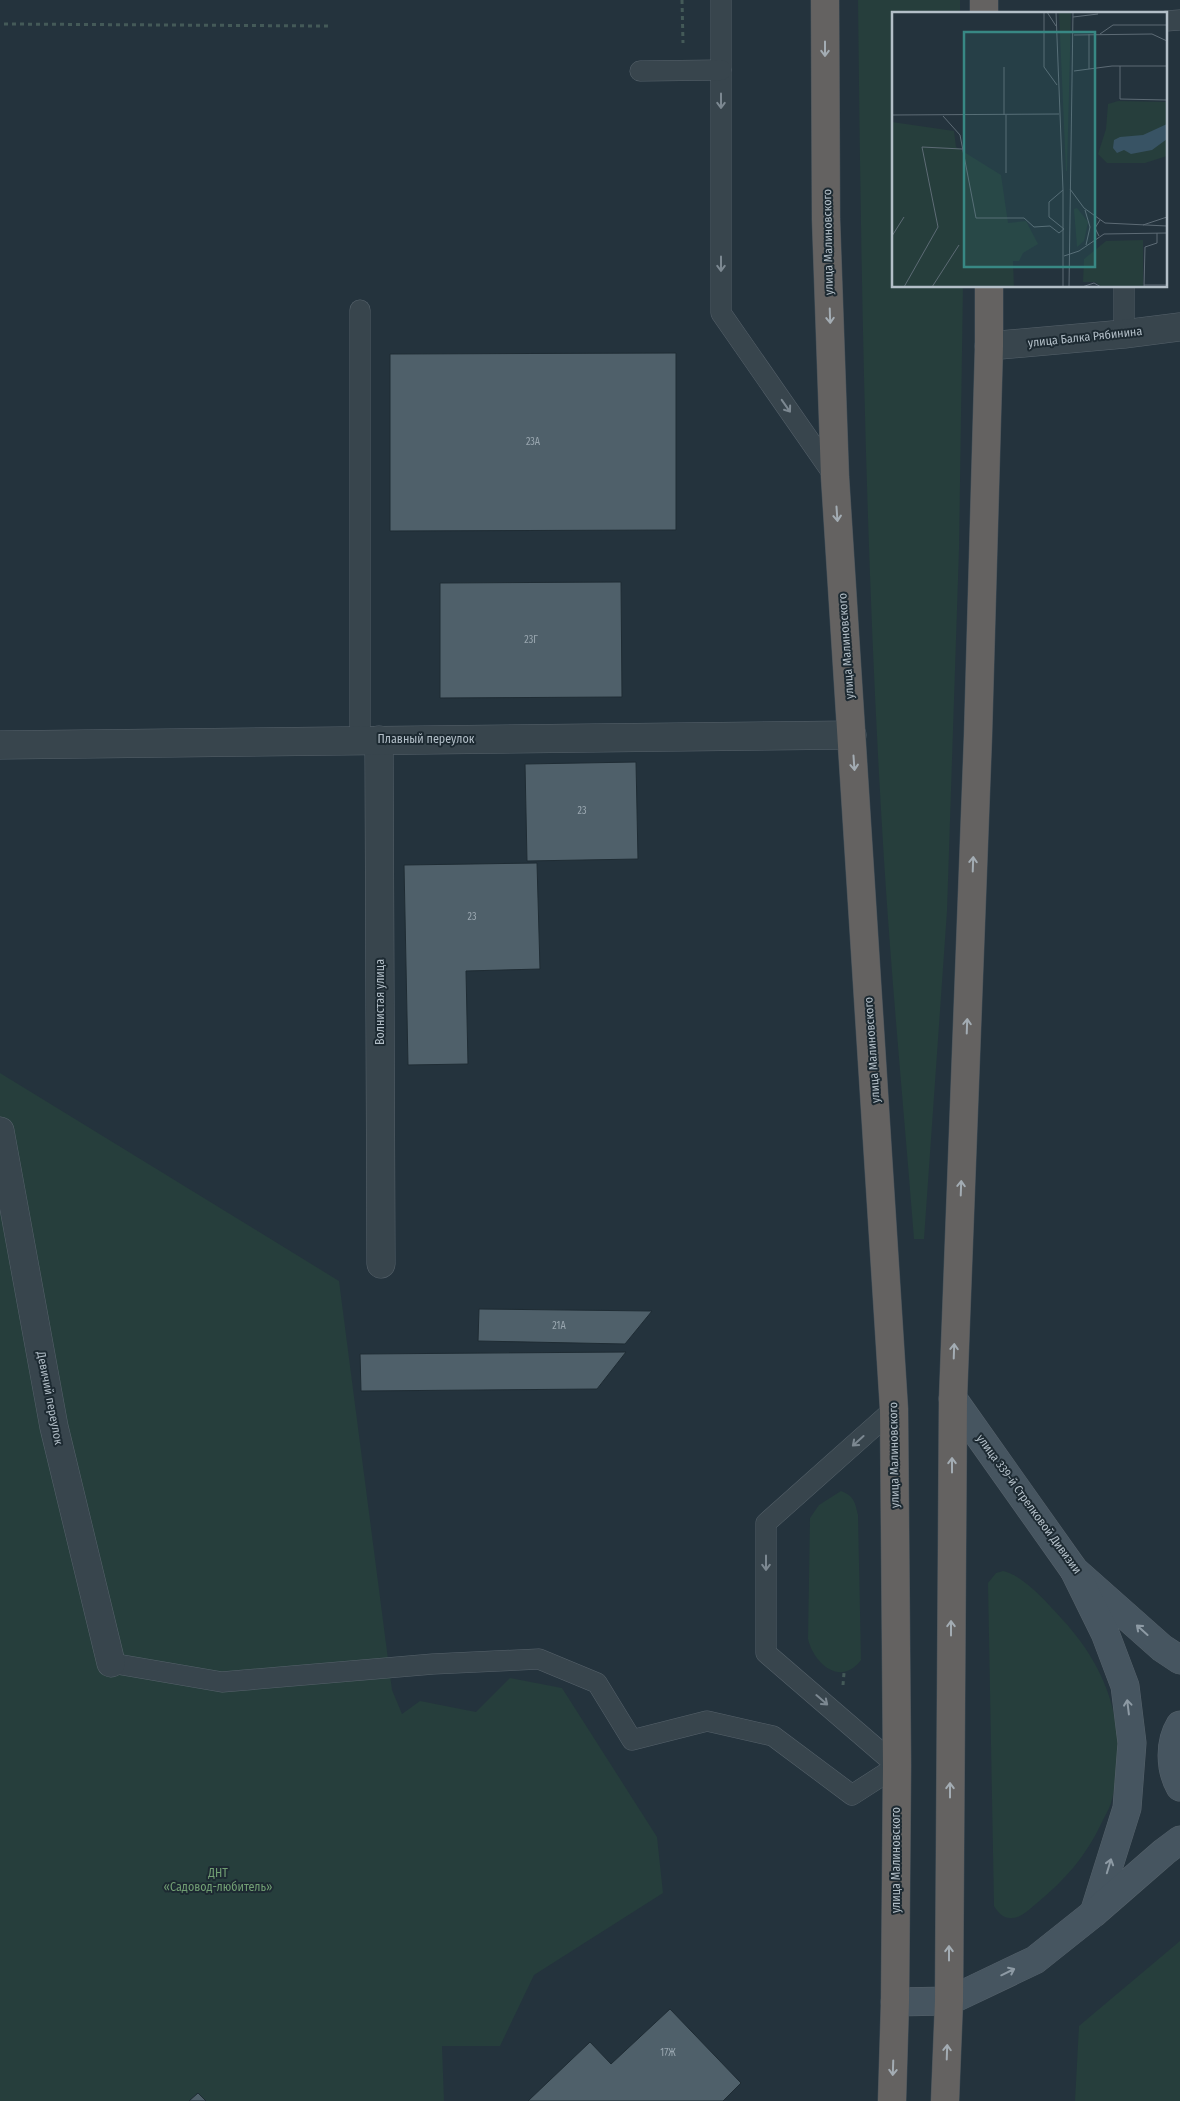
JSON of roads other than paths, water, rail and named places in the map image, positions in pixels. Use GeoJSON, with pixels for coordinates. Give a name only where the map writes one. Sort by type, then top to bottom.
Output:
{"type":"FeatureCollection","features":[{"type":"Feature","properties":{"kind":"highway","name":"улица Малиновского"},"geometry":{"type":"LineString","coordinates":[[825,0],[826,218],[835,477],[894,1409],[897,1766],[895,2002],[892,2101]]}},
{"type":"Feature","properties":{"kind":"highway"},"geometry":{"type":"LineString","coordinates":[[946,2101],[949,2001],[953,1400],[979,726],[989,288]]}},
{"type":"Feature","properties":{"kind":"main road","name":"улица 339-й Стрелковой Дивизии"},"geometry":{"type":"LineString","coordinates":[[953,1400],[1074,1570],[1162,1648],[1180,1660]]}},
{"type":"Feature","properties":{"kind":"main road"},"geometry":{"type":"LineString","coordinates":[[1074,1570],[1104,1633],[1125,1686],[1132,1743],[1127,1808],[1094,1913]]}},
{"type":"Feature","properties":{"kind":"main road"},"geometry":{"type":"LineString","coordinates":[[1180,1725],[1172,1750],[1175,1777],[1180,1787]]}},
{"type":"Feature","properties":{"kind":"main road"},"geometry":{"type":"LineString","coordinates":[[895,2002],[949,2001],[1034,1960],[1094,1913],[1180,1840]]}},
{"type":"Feature","properties":{"kind":"street","name":"улица Балка Рябинина"},"geometry":{"type":"LineString","coordinates":[[989,346],[1180,327]]}},
{"type":"Feature","properties":{"kind":"street","name":"Плавный переулок"},"geometry":{"type":"LineString","coordinates":[[0,745],[852,735]]}},
{"type":"Feature","properties":{"kind":"street","name":"Волнистая улица"},"geometry":{"type":"LineString","coordinates":[[370,740],[381,1264]]}},
{"type":"Feature","properties":{"kind":"street","name":"Девичий переулок"},"geometry":{"type":"LineString","coordinates":[[0,1131],[54,1427],[111,1663]]}},
{"type":"Feature","properties":{"kind":"lane"},"geometry":{"type":"LineString","coordinates":[[721,0],[721,312],[835,477]]}},
{"type":"Feature","properties":{"kind":"lane"},"geometry":{"type":"LineString","coordinates":[[640,72],[721,70]]}},
{"type":"Feature","properties":{"kind":"lane"},"geometry":{"type":"LineString","coordinates":[[1124,288],[1124,334]]}},
{"type":"Feature","properties":{"kind":"lane"},"geometry":{"type":"LineString","coordinates":[[360,310],[370,740]]}},
{"type":"Feature","properties":{"kind":"lane"},"geometry":{"type":"LineString","coordinates":[[111,1663],[222,1682],[433,1664],[539,1659],[597,1683],[632,1740],[707,1721],[773,1736],[852,1795],[897,1766],[766,1653],[766,1523],[894,1409]]}},
{"type":"Feature","properties":{"kind":"park label","name":"ДНТ «Садовод-любитель»"},"geometry":{"type":"Point","coordinates":[218,1880]}}]}
